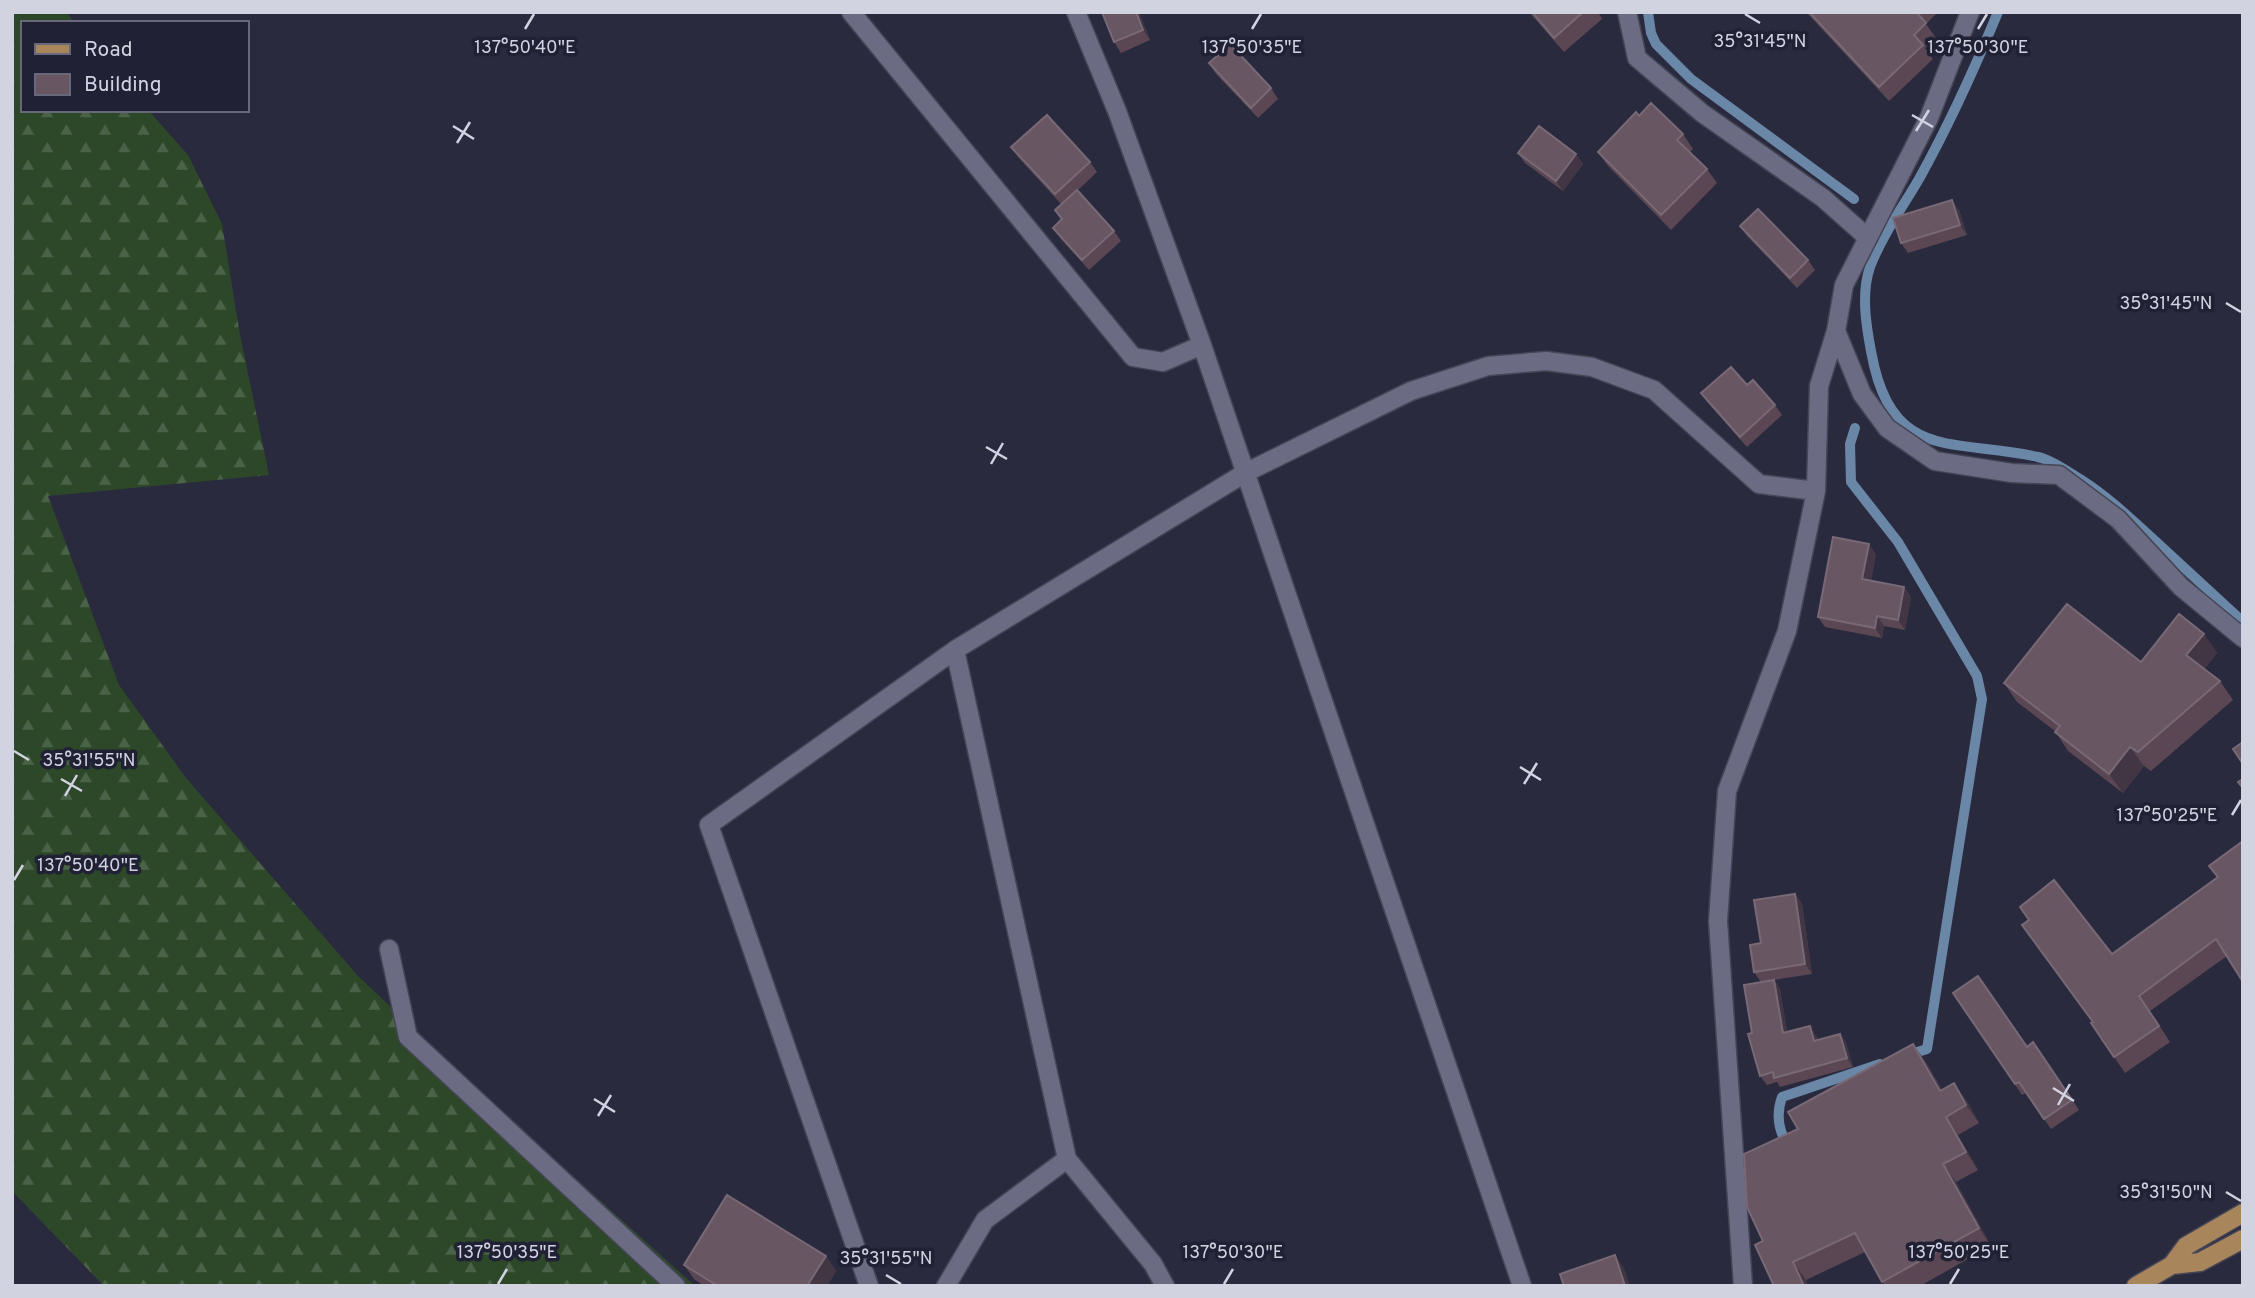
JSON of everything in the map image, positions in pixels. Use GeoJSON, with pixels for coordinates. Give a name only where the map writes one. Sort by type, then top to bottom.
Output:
{"type":"FeatureCollection","features":[{"type":"Feature","properties":{"kind":"main road"},"geometry":{"type":"LineString","coordinates":[[2136,1286],[2172,1265],[2186,1246],[2243,1213]]}},
{"type":"Feature","properties":{"kind":"main road"},"geometry":{"type":"LineString","coordinates":[[2172,1265],[2200,1262],[2243,1239]]}},
{"type":"Feature","properties":{"kind":"street"},"geometry":{"type":"LineString","coordinates":[[851,12],[1133,357],[1163,362],[1202,345]]}},
{"type":"Feature","properties":{"kind":"street"},"geometry":{"type":"LineString","coordinates":[[1076,12],[1116,111],[1202,345],[1522,1286]]}},
{"type":"Feature","properties":{"kind":"street"},"geometry":{"type":"LineString","coordinates":[[1627,12],[1637,58],[1702,113],[1823,198],[1868,238]]}},
{"type":"Feature","properties":{"kind":"street"},"geometry":{"type":"LineString","coordinates":[[1743,1286],[1718,921],[1727,791],[1787,631],[1816,491],[1819,386],[1836,331],[1844,285],[1929,118],[1970,12]]}},
{"type":"Feature","properties":{"kind":"street"},"geometry":{"type":"LineString","coordinates":[[1836,331],[1862,394],[1887,428],[1935,461],[2012,473],[2059,475],[2118,519],[2181,587],[2243,638]]}},
{"type":"Feature","properties":{"kind":"street"},"geometry":{"type":"LineString","coordinates":[[869,1286],[709,825],[956,650],[1245,473],[1411,391],[1488,366],[1546,361],[1592,367],[1654,390],[1759,484],[1816,491]]}},
{"type":"Feature","properties":{"kind":"street"},"geometry":{"type":"LineString","coordinates":[[956,650],[1067,1159],[1153,1264],[1165,1286]]}},
{"type":"Feature","properties":{"kind":"street"},"geometry":{"type":"LineString","coordinates":[[389,949],[408,1037],[676,1286]]}},
{"type":"Feature","properties":{"kind":"street"},"geometry":{"type":"LineString","coordinates":[[946,1286],[985,1220],[1067,1159]]}},
{"type":"Feature","properties":{"kind":"green space"},"geometry":{"type":"Polygon","coordinates":[[[12,12],[67,12],[73,21],[21,21],[21,112],[150,112],[188,155],[222,224],[240,335],[269,475],[48,496],[119,685],[186,778],[358,976],[503,1113],[695,1286],[104,1286],[12,1191],[12,12]]]}},
{"type":"Feature","properties":{"kind":"building"},"geometry":{"type":"Polygon","coordinates":[[[1102,12],[1136,12],[1143,30],[1114,42],[1102,12]]]}},
{"type":"Feature","properties":{"kind":"building"},"geometry":{"type":"Polygon","coordinates":[[[1532,12],[1583,12],[1554,38],[1532,12]]]}},
{"type":"Feature","properties":{"kind":"building"},"geometry":{"type":"Polygon","coordinates":[[[1809,12],[1916,12],[1926,23],[1914,35],[1923,45],[1879,87],[1809,12]]]}},
{"type":"Feature","properties":{"kind":"building"},"geometry":{"type":"Polygon","coordinates":[[[1230,44],[1271,88],[1251,108],[1209,63],[1230,44]]]}},
{"type":"Feature","properties":{"kind":"building"},"geometry":{"type":"Polygon","coordinates":[[[1651,103],[1683,134],[1677,140],[1707,169],[1661,215],[1598,152],[1636,112],[1639,116],[1651,103]]]}},
{"type":"Feature","properties":{"kind":"building"},"geometry":{"type":"Polygon","coordinates":[[[1047,115],[1090,162],[1055,194],[1011,147],[1047,115]]]}},
{"type":"Feature","properties":{"kind":"building"},"geometry":{"type":"Polygon","coordinates":[[[1539,126],[1576,154],[1556,181],[1518,153],[1539,126]]]}},
{"type":"Feature","properties":{"kind":"building"},"geometry":{"type":"Polygon","coordinates":[[[1077,190],[1114,231],[1082,260],[1053,228],[1062,219],[1055,210],[1077,190]]]}},
{"type":"Feature","properties":{"kind":"building"},"geometry":{"type":"Polygon","coordinates":[[[1952,200],[1960,225],[1901,243],[1893,218],[1952,200]]]}},
{"type":"Feature","properties":{"kind":"building"},"geometry":{"type":"Polygon","coordinates":[[[1758,209],[1808,260],[1790,278],[1740,226],[1758,209]]]}},
{"type":"Feature","properties":{"kind":"building"},"geometry":{"type":"Polygon","coordinates":[[[1731,367],[1747,385],[1753,380],[1775,405],[1740,437],[1701,393],[1731,367]]]}},
{"type":"Feature","properties":{"kind":"building"},"geometry":{"type":"Polygon","coordinates":[[[1833,537],[1869,544],[1862,579],[1904,587],[1898,620],[1877,616],[1875,628],[1818,617],[1833,537]]]}},
{"type":"Feature","properties":{"kind":"building"},"geometry":{"type":"Polygon","coordinates":[[[2067,604],[2141,662],[2179,614],[2204,634],[2186,655],[2220,681],[2138,752],[2130,747],[2109,774],[2055,732],[2060,726],[2004,683],[2067,604]]]}},
{"type":"Feature","properties":{"kind":"building"},"geometry":{"type":"Polygon","coordinates":[[[2243,742],[2243,764],[2233,749],[2243,742]]]}},
{"type":"Feature","properties":{"kind":"building"},"geometry":{"type":"Polygon","coordinates":[[[2243,841],[2243,982],[2216,939],[2139,996],[2159,1026],[2114,1057],[2091,1023],[2093,1022],[2022,925],[2029,920],[2020,907],[2054,880],[2112,954],[2218,877],[2209,866],[2243,841]]]}},
{"type":"Feature","properties":{"kind":"building"},"geometry":{"type":"Polygon","coordinates":[[[1795,894],[1805,964],[1754,972],[1750,945],[1761,943],[1754,900],[1795,894]]]}},
{"type":"Feature","properties":{"kind":"building"},"geometry":{"type":"Polygon","coordinates":[[[1978,976],[2027,1047],[2033,1042],[2072,1100],[2044,1119],[2019,1082],[2015,1084],[1953,993],[1978,976]]]}},
{"type":"Feature","properties":{"kind":"building"},"geometry":{"type":"Polygon","coordinates":[[[1774,980],[1783,1033],[1810,1026],[1814,1041],[1840,1034],[1847,1058],[1774,1078],[1773,1072],[1760,1076],[1748,1034],[1752,1033],[1744,985],[1774,980]]]}},
{"type":"Feature","properties":{"kind":"building"},"geometry":{"type":"Polygon","coordinates":[[[1913,1044],[1940,1091],[1954,1083],[1966,1105],[1946,1117],[1966,1152],[1943,1164],[1979,1228],[1882,1282],[1855,1233],[1793,1262],[1804,1286],[1774,1286],[1755,1245],[1763,1241],[1747,1207],[1744,1154],[1798,1129],[1788,1112],[1913,1044]]]}},
{"type":"Feature","properties":{"kind":"building"},"geometry":{"type":"Polygon","coordinates":[[[727,1195],[826,1256],[807,1286],[718,1286],[684,1265],[727,1195]]]}},
{"type":"Feature","properties":{"kind":"building"},"geometry":{"type":"Polygon","coordinates":[[[1615,1255],[1625,1286],[1564,1286],[1560,1274],[1615,1255]]]}},
{"type":"Feature","properties":{"kind":"waterway"},"geometry":{"type":"LineString","coordinates":[[1648,12],[1651,33],[1656,44],[1691,79],[1854,199]]}},
{"type":"Feature","properties":{"kind":"waterway"},"geometry":{"type":"LineString","coordinates":[[1998,12],[1941,138],[1886,233],[1870,267],[1865,298],[1866,320],[1880,387],[1893,412],[1910,429],[1930,439],[1953,445],[2038,457],[2054,463],[2080,479],[2127,515],[2243,622]]}},
{"type":"Feature","properties":{"kind":"waterway"},"geometry":{"type":"LineString","coordinates":[[1855,428],[1850,444],[1851,482],[1898,542],[1977,676],[1982,699],[1927,1049],[1908,1055]]}},
{"type":"Feature","properties":{"kind":"waterway"},"geometry":{"type":"LineString","coordinates":[[1789,1147],[1779,1122],[1782,1097],[1880,1064]]}}]}
